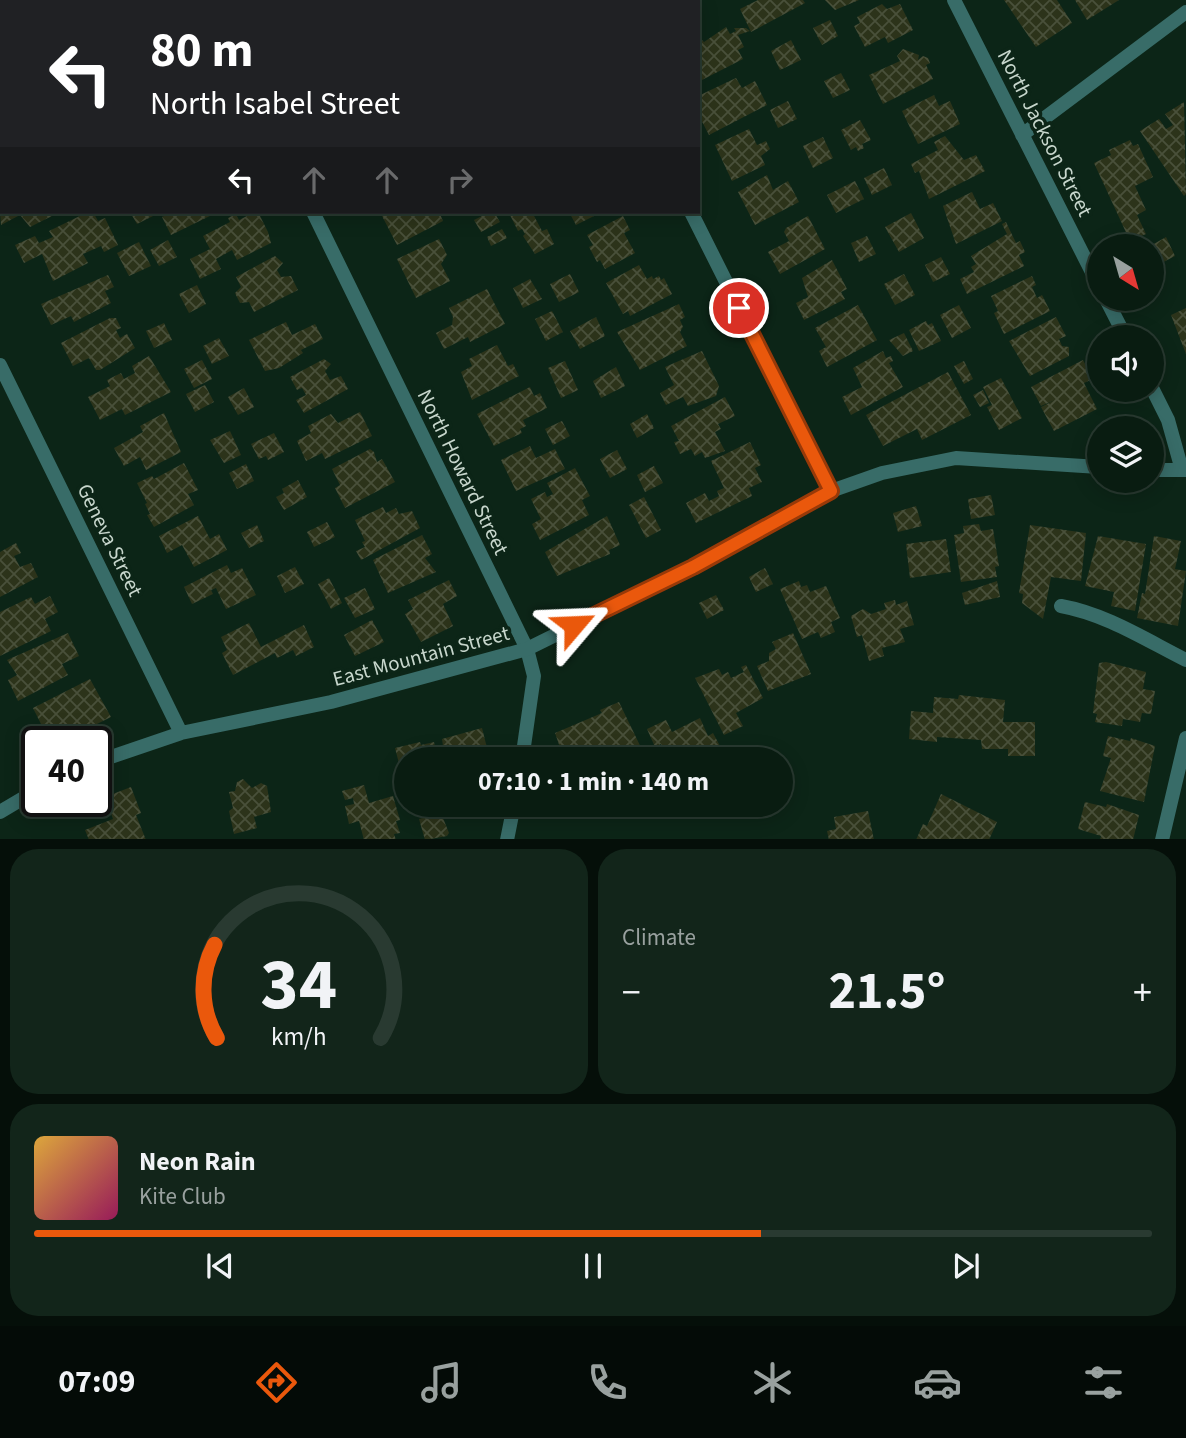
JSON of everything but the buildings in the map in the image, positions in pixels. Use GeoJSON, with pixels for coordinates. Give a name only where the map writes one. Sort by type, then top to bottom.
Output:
{"type":"FeatureCollection","features":[{"type":"Feature","properties":{"kind":"street","name":"North Jackson Street"},"geometry":{"type":"LineString","coordinates":[[954,0],[1087,262]]}},
{"type":"Feature","properties":{"kind":"street"},"geometry":{"type":"LineString","coordinates":[[1022,135],[1186,12]]}},
{"type":"Feature","properties":{"kind":"street","name":"North Howard Street"},"geometry":{"type":"LineString","coordinates":[[314,214],[527,649],[534,676],[524,747]]}},
{"type":"Feature","properties":{"kind":"street"},"geometry":{"type":"LineString","coordinates":[[692,214],[831,491]]}},
{"type":"Feature","properties":{"kind":"street","name":"Geneva Street"},"geometry":{"type":"LineString","coordinates":[[0,365],[181,733]]}},
{"type":"Feature","properties":{"kind":"street"},"geometry":{"type":"LineString","coordinates":[[1159,402],[1168,420],[1184,470],[1164,470]]}},
{"type":"Feature","properties":{"kind":"street","name":"East Mountain Street"},"geometry":{"type":"LineString","coordinates":[[112,757],[181,733],[331,702],[527,649],[693,567],[831,491],[882,473],[956,458],[1087,466]]}},
{"type":"Feature","properties":{"kind":"street"},"geometry":{"type":"LineString","coordinates":[[1061,606],[1093,615],[1186,660]]}},
{"type":"Feature","properties":{"kind":"street"},"geometry":{"type":"LineString","coordinates":[[1162,839],[1186,737]]}},
{"type":"Feature","properties":{"kind":"street"},"geometry":{"type":"LineString","coordinates":[[0,812],[21,800]]}},
{"type":"Feature","properties":{"kind":"street"},"geometry":{"type":"LineString","coordinates":[[507,839],[512,817]]}},
{"type":"Feature","properties":{"kind":"route"},"geometry":{"type":"LineString","coordinates":[[574,625],[693,567],[831,491],[739,308]]}}]}
